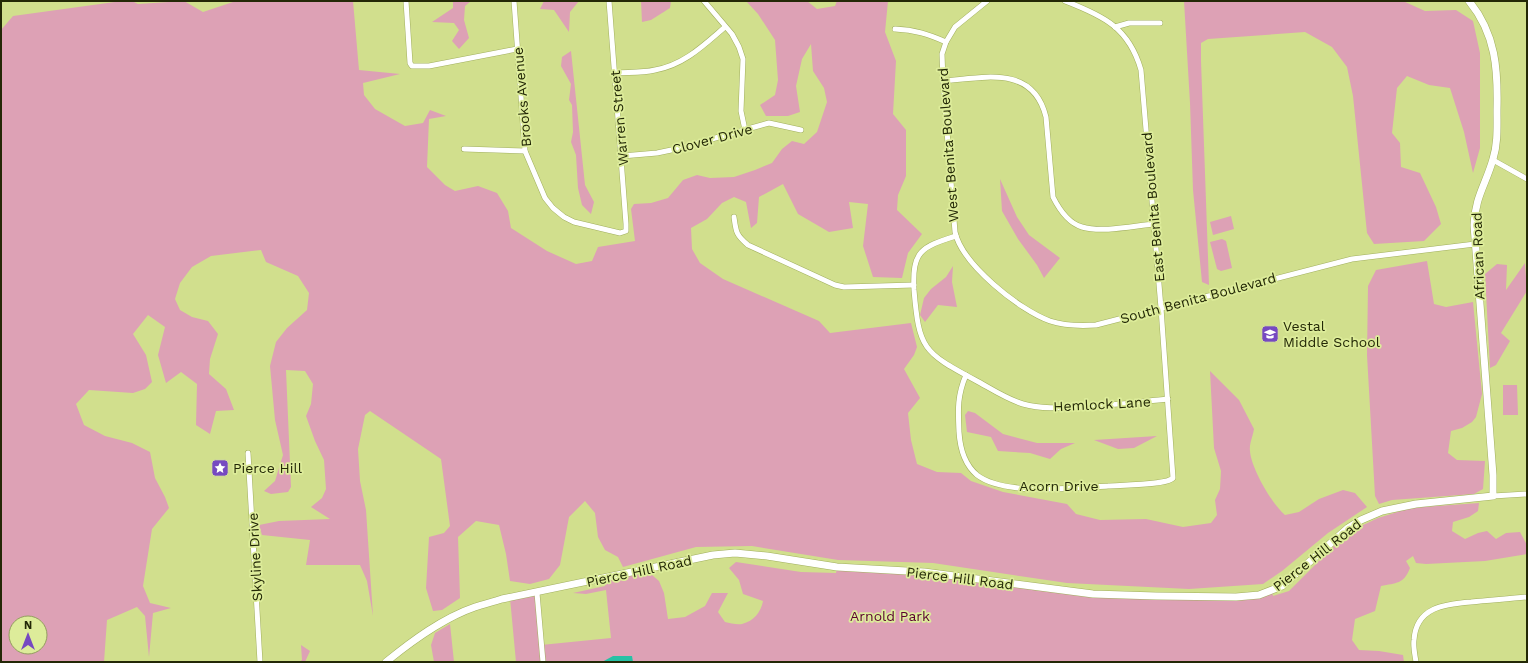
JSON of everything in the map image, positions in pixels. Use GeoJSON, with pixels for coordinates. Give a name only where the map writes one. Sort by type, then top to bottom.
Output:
{"type":"FeatureCollection","features":[{"type":"Feature","properties":{"kind":"street"},"geometry":{"type":"LineString","coordinates":[[406,1],[410,63],[412,66],[429,66],[517,49]]}},
{"type":"Feature","properties":{"kind":"street","name":"Brooks Avenue"},"geometry":{"type":"LineString","coordinates":[[514,1],[525,151],[545,198],[553,208],[564,217],[574,222],[622,232]]}},
{"type":"Feature","properties":{"kind":"street","name":"Warren Street"},"geometry":{"type":"LineString","coordinates":[[610,1],[626,224],[626,231],[622,232]]}},
{"type":"Feature","properties":{"kind":"street"},"geometry":{"type":"LineString","coordinates":[[704,1],[739,47],[743,59],[740,102],[745,130]]}},
{"type":"Feature","properties":{"kind":"street","name":"West Benita Boulevard"},"geometry":{"type":"LineString","coordinates":[[956,236],[942,81],[942,54],[946,42],[956,27],[987,1]]}},
{"type":"Feature","properties":{"kind":"street","name":"East Benita Boulevard"},"geometry":{"type":"LineString","coordinates":[[1065,1],[1089,10],[1115,27],[1131,45],[1141,70],[1174,476]]}},
{"type":"Feature","properties":{"kind":"street","name":"African Road"},"geometry":{"type":"LineString","coordinates":[[1469,1],[1481,19],[1490,41],[1496,64],[1498,80],[1497,136],[1493,160],[1478,195],[1474,212],[1475,244],[1493,475],[1493,496]]}},
{"type":"Feature","properties":{"kind":"street"},"geometry":{"type":"LineString","coordinates":[[1115,27],[1129,23],[1160,23]]}},
{"type":"Feature","properties":{"kind":"street"},"geometry":{"type":"LineString","coordinates":[[615,73],[654,70],[671,66],[686,58],[725,27]]}},
{"type":"Feature","properties":{"kind":"street"},"geometry":{"type":"LineString","coordinates":[[895,29],[924,33],[946,42]]}},
{"type":"Feature","properties":{"kind":"street"},"geometry":{"type":"LineString","coordinates":[[942,81],[1001,77],[1018,80],[1035,93],[1043,106],[1046,117],[1053,197],[1058,207],[1067,218],[1082,227],[1095,229],[1154,224]]}},
{"type":"Feature","properties":{"kind":"street","name":"Clover Drive"},"geometry":{"type":"LineString","coordinates":[[622,156],[676,149],[769,123],[801,130]]}},
{"type":"Feature","properties":{"kind":"street"},"geometry":{"type":"LineString","coordinates":[[464,149],[525,151]]}},
{"type":"Feature","properties":{"kind":"street"},"geometry":{"type":"LineString","coordinates":[[1493,160],[1527,179]]}},
{"type":"Feature","properties":{"kind":"street"},"geometry":{"type":"LineString","coordinates":[[734,217],[736,232],[748,245],[835,285],[844,287],[914,285]]}},
{"type":"Feature","properties":{"kind":"street","name":"Hemlock Lane"},"geometry":{"type":"LineString","coordinates":[[956,236],[935,242],[925,248],[920,254],[914,267],[916,319],[921,338],[926,347],[941,362],[1012,400],[1024,404],[1053,408],[1168,400]]}},
{"type":"Feature","properties":{"kind":"street","name":"South Benita Boulevard"},"geometry":{"type":"LineString","coordinates":[[956,236],[962,249],[972,263],[1018,305],[1035,315],[1051,321],[1069,325],[1096,325],[1352,259],[1475,244]]}},
{"type":"Feature","properties":{"kind":"street","name":"Acorn Drive"},"geometry":{"type":"LineString","coordinates":[[966,375],[958,400],[960,446],[968,465],[983,479],[996,484],[1018,488],[1056,489],[1170,481],[1174,476]]}},
{"type":"Feature","properties":{"kind":"street","name":"Skyline Drive"},"geometry":{"type":"LineString","coordinates":[[248,452],[260,662]]}},
{"type":"Feature","properties":{"kind":"street","name":"Pierce Hill Road"},"geometry":{"type":"LineString","coordinates":[[386,662],[403,648],[432,629],[459,613],[482,605],[536,592],[713,555],[735,553],[767,556],[837,567],[924,572],[1093,594],[1164,596],[1259,595],[1282,586],[1348,528],[1375,514],[1391,508],[1416,504],[1527,494]]}},
{"type":"Feature","properties":{"kind":"street"},"geometry":{"type":"LineString","coordinates":[[536,592],[543,662]]}},
{"type":"Feature","properties":{"kind":"street"},"geometry":{"type":"LineString","coordinates":[[1416,662],[1414,641],[1418,625],[1433,609],[1448,604],[1527,597]]}},
{"type":"Feature","properties":{"kind":"green space"},"geometry":{"type":"Polygon","coordinates":[[[122,1],[132,1],[138,4],[184,1],[203,12],[236,1],[353,1],[359,70],[400,74],[363,83],[364,95],[375,109],[405,126],[423,123],[430,110],[446,116],[429,119],[427,167],[445,185],[455,191],[478,186],[497,193],[508,211],[511,228],[547,251],[576,264],[592,261],[598,247],[635,241],[631,209],[634,204],[651,203],[668,198],[683,180],[697,175],[710,178],[734,177],[755,170],[772,163],[782,149],[792,141],[804,144],[817,132],[827,102],[824,88],[813,71],[811,44],[802,59],[796,86],[800,112],[788,116],[766,116],[760,105],[775,95],[778,80],[775,40],[758,14],[746,1],[807,1],[817,9],[835,6],[837,1],[888,1],[885,32],[896,61],[893,114],[906,130],[906,176],[898,195],[897,210],[922,234],[908,253],[902,278],[873,277],[863,246],[868,204],[849,202],[853,228],[829,232],[798,214],[783,184],[759,197],[757,223],[751,228],[746,202],[734,197],[722,203],[707,219],[691,228],[692,249],[700,263],[723,279],[819,321],[830,333],[911,323],[917,347],[914,355],[904,369],[920,398],[908,413],[911,440],[917,464],[937,472],[961,473],[971,481],[1003,492],[1067,504],[1076,514],[1100,520],[1146,519],[1183,527],[1211,523],[1217,515],[1215,500],[1220,489],[1221,471],[1214,448],[1210,371],[1239,400],[1254,429],[1250,448],[1254,467],[1268,494],[1285,515],[1299,512],[1319,499],[1343,490],[1355,493],[1367,507],[1328,533],[1282,571],[1263,584],[1189,589],[1067,583],[933,563],[838,560],[752,546],[696,547],[623,567],[618,557],[605,550],[598,537],[595,513],[585,501],[569,517],[560,565],[549,579],[530,584],[510,581],[506,554],[499,525],[476,521],[458,537],[460,598],[442,610],[433,611],[426,588],[429,537],[444,533],[450,526],[441,459],[370,411],[365,415],[358,449],[360,481],[366,510],[373,616],[367,581],[360,565],[306,565],[310,540],[262,535],[259,525],[279,521],[330,519],[311,507],[322,498],[326,489],[324,460],[306,416],[311,404],[313,384],[305,371],[286,370],[291,487],[288,492],[271,494],[264,491],[275,481],[283,455],[275,420],[270,366],[276,342],[287,328],[307,310],[309,293],[298,276],[266,262],[261,250],[211,256],[192,267],[180,283],[175,299],[180,310],[192,317],[208,321],[218,334],[210,359],[209,374],[226,389],[234,410],[216,411],[210,434],[196,425],[197,384],[181,372],[166,383],[158,355],[165,327],[148,315],[133,334],[146,355],[152,382],[145,389],[133,393],[89,390],[76,404],[84,425],[105,436],[132,443],[150,452],[155,478],[169,508],[152,529],[143,586],[150,603],[171,608],[153,613],[149,657],[145,616],[137,607],[107,620],[104,662],[1,662],[1,30],[13,16],[122,1]]]}},
{"type":"Feature","properties":{"kind":"green space"},"geometry":{"type":"Polygon","coordinates":[[[453,1],[471,1],[465,6],[464,20],[469,38],[459,49],[452,41],[459,30],[454,23],[432,22],[453,8],[453,1]]]}},
{"type":"Feature","properties":{"kind":"green space"},"geometry":{"type":"Polygon","coordinates":[[[544,1],[579,1],[570,12],[569,32],[554,10],[540,9],[544,1]]]}},
{"type":"Feature","properties":{"kind":"green space"},"geometry":{"type":"Polygon","coordinates":[[[641,1],[671,1],[670,8],[651,20],[642,22],[641,1]]]}},
{"type":"Feature","properties":{"kind":"green space"},"geometry":{"type":"Polygon","coordinates":[[[1184,1],[1403,1],[1425,11],[1456,10],[1473,21],[1480,53],[1480,148],[1473,173],[1464,132],[1450,88],[1429,85],[1407,76],[1397,88],[1392,133],[1400,143],[1401,167],[1420,173],[1436,207],[1441,224],[1424,241],[1374,244],[1367,233],[1353,96],[1347,67],[1332,47],[1305,32],[1208,39],[1201,43],[1201,61],[1209,285],[1202,282],[1193,190],[1184,1]]]}},
{"type":"Feature","properties":{"kind":"green space"},"geometry":{"type":"Polygon","coordinates":[[[571,51],[585,185],[594,202],[591,214],[582,205],[578,188],[576,155],[571,142],[573,132],[572,105],[569,100],[571,84],[561,66],[562,57],[571,51]]]}},
{"type":"Feature","properties":{"kind":"green space"},"geometry":{"type":"Polygon","coordinates":[[[1000,179],[1017,217],[1029,235],[1060,258],[1044,278],[1037,265],[1018,239],[1002,211],[1000,179]]]}},
{"type":"Feature","properties":{"kind":"green space"},"geometry":{"type":"Polygon","coordinates":[[[1231,216],[1234,229],[1213,235],[1210,222],[1231,216]]]}},
{"type":"Feature","properties":{"kind":"green space"},"geometry":{"type":"Polygon","coordinates":[[[1222,239],[1226,241],[1232,268],[1221,271],[1217,269],[1210,242],[1222,239]]]}},
{"type":"Feature","properties":{"kind":"green space"},"geometry":{"type":"Polygon","coordinates":[[[1427,261],[1434,304],[1446,307],[1473,302],[1482,394],[1476,417],[1472,422],[1462,428],[1451,431],[1448,453],[1457,460],[1485,461],[1483,489],[1474,494],[1392,500],[1379,504],[1375,496],[1367,355],[1368,286],[1376,270],[1427,261]]]}},
{"type":"Feature","properties":{"kind":"green space"},"geometry":{"type":"Polygon","coordinates":[[[1525,263],[1527,291],[1501,333],[1510,341],[1496,365],[1490,368],[1485,274],[1497,264],[1507,265],[1506,290],[1525,263]]]}},
{"type":"Feature","properties":{"kind":"green space"},"geometry":{"type":"Polygon","coordinates":[[[953,266],[952,282],[957,307],[938,305],[925,322],[920,315],[924,298],[931,289],[946,277],[953,266]]]}},
{"type":"Feature","properties":{"kind":"green space"},"geometry":{"type":"Polygon","coordinates":[[[1503,385],[1517,385],[1518,415],[1503,415],[1503,385]]]}},
{"type":"Feature","properties":{"kind":"green space"},"geometry":{"type":"Polygon","coordinates":[[[968,411],[975,413],[1003,434],[1037,443],[1075,443],[1061,449],[1050,459],[1030,453],[998,451],[991,437],[967,432],[965,415],[968,411]]]}},
{"type":"Feature","properties":{"kind":"green space"},"geometry":{"type":"Polygon","coordinates":[[[1157,436],[1134,448],[1118,449],[1094,440],[1157,436]]]}},
{"type":"Feature","properties":{"kind":"green space","name":"Arnold Park"},"geometry":{"type":"Polygon","coordinates":[[[1479,503],[1478,511],[1469,517],[1453,522],[1452,531],[1465,539],[1487,531],[1496,539],[1506,533],[1520,532],[1527,545],[1527,554],[1485,561],[1426,564],[1416,563],[1413,556],[1406,561],[1410,568],[1405,577],[1399,582],[1381,586],[1375,611],[1355,619],[1352,640],[1359,650],[1379,651],[1403,655],[1404,662],[516,662],[510,598],[537,593],[541,645],[611,638],[606,590],[586,594],[573,593],[605,586],[604,579],[648,570],[649,576],[652,575],[659,581],[664,593],[668,619],[685,617],[705,606],[712,593],[728,593],[718,612],[725,622],[738,624],[750,621],[761,609],[763,601],[743,594],[739,580],[729,568],[736,562],[801,572],[836,573],[837,567],[924,572],[1072,592],[1236,597],[1272,591],[1273,596],[1289,591],[1335,545],[1350,536],[1357,528],[1378,518],[1407,509],[1479,503]]]}},
{"type":"Feature","properties":{"kind":"green space"},"geometry":{"type":"Polygon","coordinates":[[[450,624],[454,662],[434,662],[431,645],[435,633],[450,624]]]}},
{"type":"Feature","properties":{"kind":"green space"},"geometry":{"type":"Polygon","coordinates":[[[301,645],[310,651],[305,662],[299,662],[302,660],[301,645]]]}},
{"type":"Feature","properties":{"kind":"water"},"geometry":{"type":"Polygon","coordinates":[[[613,656],[632,656],[633,662],[602,662],[613,656]]]}},
{"type":"Feature","properties":{"kind":"place","name":"Vestal Middle School"},"geometry":{"type":"Point","coordinates":[1270,334]}},
{"type":"Feature","properties":{"kind":"place","name":"Pierce Hill"},"geometry":{"type":"Point","coordinates":[220,468]}}]}
